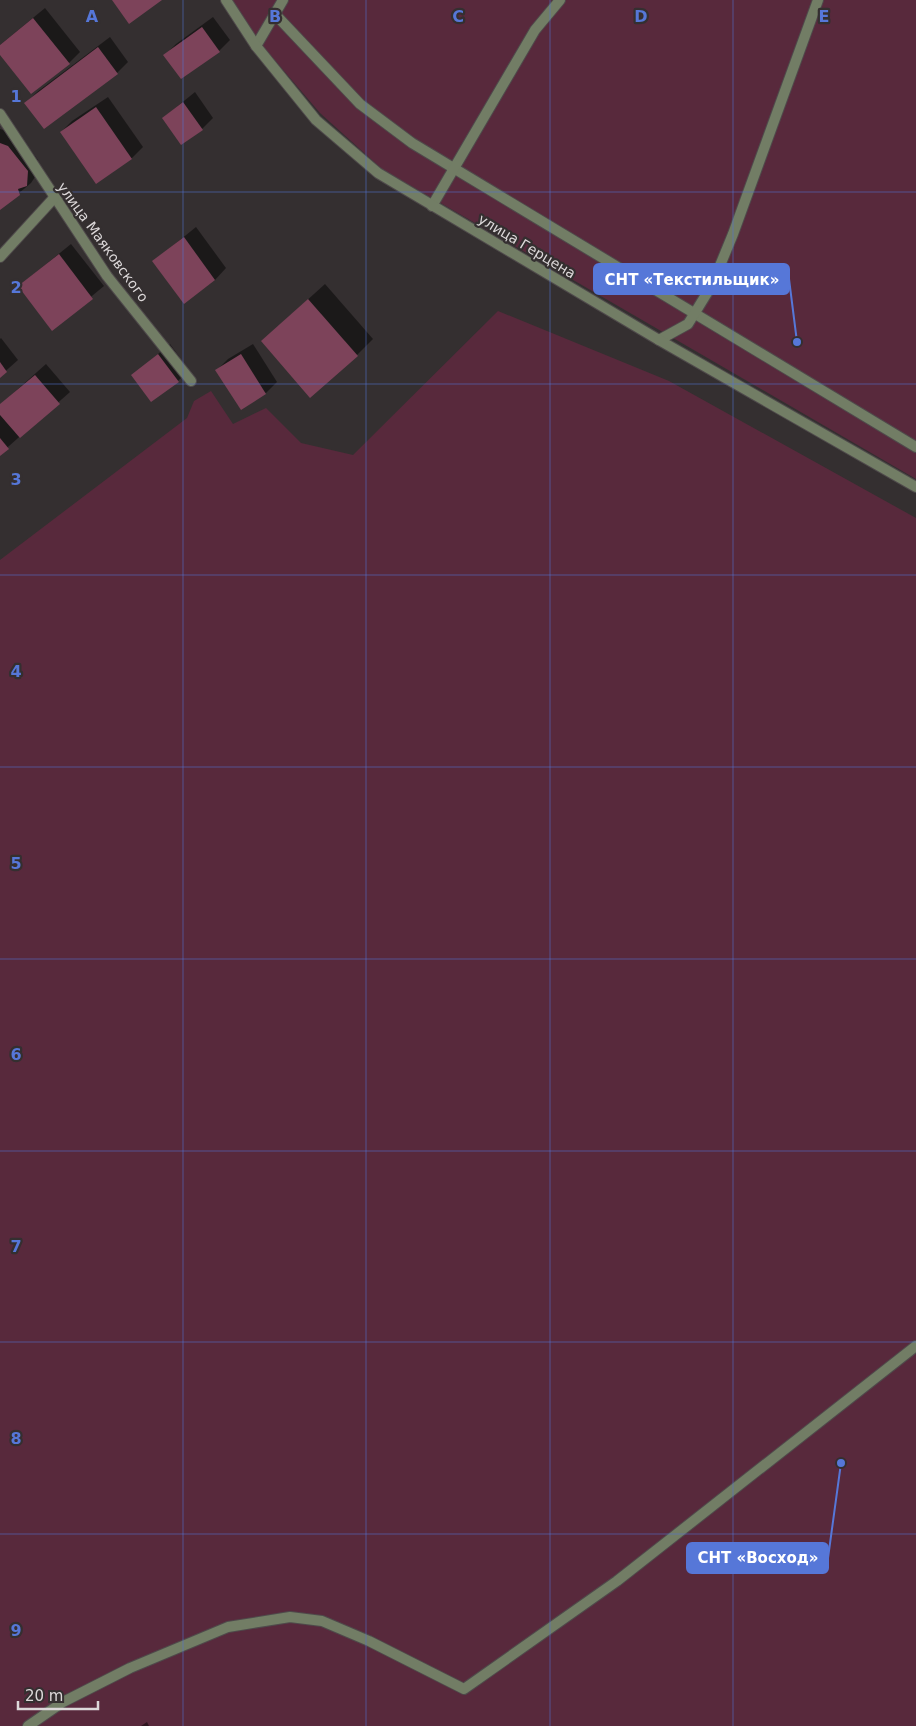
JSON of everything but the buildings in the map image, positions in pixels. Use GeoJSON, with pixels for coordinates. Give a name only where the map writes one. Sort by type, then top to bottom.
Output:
{"type":"FeatureCollection","features":[{"type":"Feature","properties":{"kind":"street","name":"улица Герцена"},"geometry":{"type":"LineString","coordinates":[[226,0],[256,46],[316,120],[378,173],[659,340],[916,488]]}},
{"type":"Feature","properties":{"kind":"street"},"geometry":{"type":"LineString","coordinates":[[256,46],[283,0]]}},
{"type":"Feature","properties":{"kind":"street"},"geometry":{"type":"LineString","coordinates":[[432,206],[535,30],[560,0]]}},
{"type":"Feature","properties":{"kind":"street"},"geometry":{"type":"LineString","coordinates":[[659,340],[688,324],[712,285],[734,234],[818,0]]}},
{"type":"Feature","properties":{"kind":"street"},"geometry":{"type":"LineString","coordinates":[[274,13],[360,104],[412,143],[916,447]]}},
{"type":"Feature","properties":{"kind":"street","name":"улица Маяковского"},"geometry":{"type":"LineString","coordinates":[[0,114],[107,276],[192,381]]}},
{"type":"Feature","properties":{"kind":"street"},"geometry":{"type":"LineString","coordinates":[[0,257],[54,198]]}},
{"type":"Feature","properties":{"kind":"street"},"geometry":{"type":"LineString","coordinates":[[28,1726],[63,1702],[130,1668],[228,1627],[290,1618],[322,1621],[370,1641],[464,1689],[617,1581],[916,1346]]}},
{"type":"Feature","properties":{"kind":"shaded area"},"geometry":{"type":"Polygon","coordinates":[[[232,0],[916,0],[916,479],[382,169],[320,113],[261,44],[232,0]]]}},
{"type":"Feature","properties":{"kind":"shaded area"},"geometry":{"type":"Polygon","coordinates":[[[498,311],[669,381],[916,518],[916,1726],[0,1726],[0,560],[187,418],[194,401],[211,391],[233,424],[266,408],[301,443],[353,455],[498,311]]]}},
{"type":"Feature","properties":{"kind":"place","name":"СНТ «Текстильщик»"},"geometry":{"type":"Point","coordinates":[797,342]}},
{"type":"Feature","properties":{"kind":"place","name":"СНТ «Восход»"},"geometry":{"type":"Point","coordinates":[841,1463]}}]}
